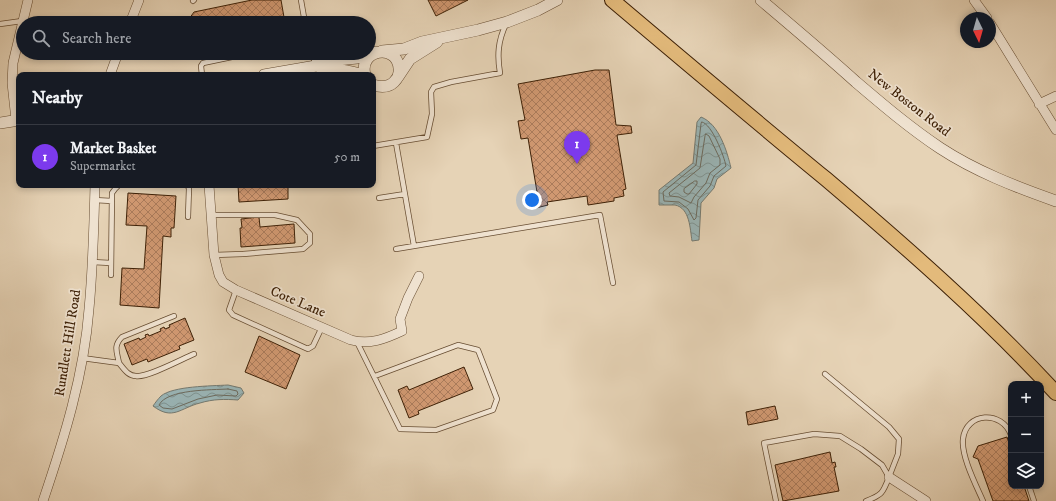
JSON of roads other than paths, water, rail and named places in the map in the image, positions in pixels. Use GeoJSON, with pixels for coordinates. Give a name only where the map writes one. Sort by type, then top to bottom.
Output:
{"type":"FeatureCollection","features":[{"type":"Feature","properties":{"kind":"main road"},"geometry":{"type":"LineString","coordinates":[[612,0],[810,165],[934,272],[982,317],[1056,393]]}},
{"type":"Feature","properties":{"kind":"street"},"geometry":{"type":"LineString","coordinates":[[23,16],[28,0]]}},
{"type":"Feature","properties":{"kind":"street"},"geometry":{"type":"LineString","coordinates":[[133,16],[139,0]]}},
{"type":"Feature","properties":{"kind":"street"},"geometry":{"type":"LineString","coordinates":[[376,53],[404,49],[422,42],[507,22],[538,10],[557,0]]}},
{"type":"Feature","properties":{"kind":"street","name":"New Boston Road"},"geometry":{"type":"LineString","coordinates":[[762,0],[924,137],[978,169],[1020,188],[1056,201]]}},
{"type":"Feature","properties":{"kind":"street"},"geometry":{"type":"LineString","coordinates":[[974,0],[983,12]]}},
{"type":"Feature","properties":{"kind":"street"},"geometry":{"type":"LineString","coordinates":[[996,33],[1056,130]]}},
{"type":"Feature","properties":{"kind":"street"},"geometry":{"type":"LineString","coordinates":[[376,85],[389,85],[398,77],[410,59],[444,38]]}},
{"type":"Feature","properties":{"kind":"street"},"geometry":{"type":"LineString","coordinates":[[16,49],[13,63],[12,83],[16,108]]}},
{"type":"Feature","properties":{"kind":"street"},"geometry":{"type":"LineString","coordinates":[[376,53],[388,53],[397,60],[399,71],[398,77]]}},
{"type":"Feature","properties":{"kind":"street"},"geometry":{"type":"LineString","coordinates":[[111,72],[115,60]]}},
{"type":"Feature","properties":{"kind":"street"},"geometry":{"type":"LineString","coordinates":[[281,72],[316,66],[327,61],[347,60]]}},
{"type":"Feature","properties":{"kind":"street"},"geometry":{"type":"LineString","coordinates":[[364,72],[364,64],[367,60]]}},
{"type":"Feature","properties":{"kind":"street"},"geometry":{"type":"LineString","coordinates":[[316,66],[353,72]]}},
{"type":"Feature","properties":{"kind":"street"},"geometry":{"type":"LineString","coordinates":[[1040,104],[1056,96]]}},
{"type":"Feature","properties":{"kind":"street"},"geometry":{"type":"LineString","coordinates":[[0,123],[16,120]]}},
{"type":"Feature","properties":{"kind":"street","name":"Rundlett Hill Road"},"geometry":{"type":"LineString","coordinates":[[43,501],[68,424],[82,358],[89,310],[95,188]]}},
{"type":"Feature","properties":{"kind":"street","name":"Cote Lane"},"geometry":{"type":"LineString","coordinates":[[209,188],[214,255],[219,275],[223,282],[236,290],[357,342],[380,341],[402,331],[400,319],[419,276]]}},
{"type":"Feature","properties":{"kind":"street"},"geometry":{"type":"LineString","coordinates":[[889,477],[926,501]]}},
{"type":"Feature","properties":{"kind":"lane"},"geometry":{"type":"LineString","coordinates":[[301,0],[304,16]]}},
{"type":"Feature","properties":{"kind":"lane"},"geometry":{"type":"LineString","coordinates":[[0,24],[16,22]]}},
{"type":"Feature","properties":{"kind":"lane"},"geometry":{"type":"LineString","coordinates":[[376,145],[427,137],[432,114],[430,92],[434,87],[451,82],[500,73],[498,49],[501,35],[507,22]]}},
{"type":"Feature","properties":{"kind":"lane"},"geometry":{"type":"LineString","coordinates":[[202,72],[201,66],[203,63],[218,60]]}},
{"type":"Feature","properties":{"kind":"lane"},"geometry":{"type":"LineString","coordinates":[[314,60],[316,66]]}},
{"type":"Feature","properties":{"kind":"lane"},"geometry":{"type":"LineString","coordinates":[[396,142],[414,246]]}},
{"type":"Feature","properties":{"kind":"lane"},"geometry":{"type":"LineString","coordinates":[[111,274],[112,193],[116,188]]}},
{"type":"Feature","properties":{"kind":"lane"},"geometry":{"type":"LineString","coordinates":[[188,217],[189,188]]}},
{"type":"Feature","properties":{"kind":"lane"},"geometry":{"type":"LineString","coordinates":[[379,198],[405,194]]}},
{"type":"Feature","properties":{"kind":"lane"},"geometry":{"type":"LineString","coordinates":[[94,200],[112,200]]}},
{"type":"Feature","properties":{"kind":"lane"},"geometry":{"type":"LineString","coordinates":[[211,215],[276,214],[297,220],[310,234],[310,243],[303,249],[214,255]]}},
{"type":"Feature","properties":{"kind":"lane"},"geometry":{"type":"LineString","coordinates":[[396,249],[600,215],[613,283]]}},
{"type":"Feature","properties":{"kind":"lane"},"geometry":{"type":"LineString","coordinates":[[92,262],[111,263]]}},
{"type":"Feature","properties":{"kind":"lane"},"geometry":{"type":"LineString","coordinates":[[236,290],[229,310],[233,315],[308,349],[313,346],[322,327]]}},
{"type":"Feature","properties":{"kind":"lane"},"geometry":{"type":"LineString","coordinates":[[174,316],[122,338],[118,342],[116,348],[120,363],[128,374],[136,376],[145,375],[194,354]]}},
{"type":"Feature","properties":{"kind":"lane"},"geometry":{"type":"LineString","coordinates":[[357,342],[400,429],[436,430],[493,410],[497,400],[478,350],[458,345],[375,376]]}},
{"type":"Feature","properties":{"kind":"lane"},"geometry":{"type":"LineString","coordinates":[[82,358],[120,363]]}},
{"type":"Feature","properties":{"kind":"lane"},"geometry":{"type":"LineString","coordinates":[[825,374],[889,427],[899,439],[898,454],[885,489],[879,496],[866,501]]}},
{"type":"Feature","properties":{"kind":"lane"},"geometry":{"type":"LineString","coordinates":[[983,501],[963,452],[963,439],[966,429],[971,422],[979,418],[989,417],[1002,421],[1008,428]]}},
{"type":"Feature","properties":{"kind":"lane"},"geometry":{"type":"LineString","coordinates":[[776,501],[764,443],[814,434],[840,436],[861,449],[882,465],[889,477]]}},
{"type":"Feature","properties":{"kind":"lane"},"geometry":{"type":"LineString","coordinates":[[1030,489],[1034,501]]}},
{"type":"Feature","properties":{"kind":"water"},"geometry":{"type":"Polygon","coordinates":[[[701,117],[713,126],[717,132],[724,146],[731,168],[717,179],[714,188],[701,203],[699,240],[692,241],[690,225],[684,210],[675,205],[659,205],[659,190],[693,163],[697,122],[701,117]]]}},
{"type":"Feature","properties":{"kind":"water"},"geometry":{"type":"Polygon","coordinates":[[[228,385],[241,388],[244,393],[238,400],[224,399],[210,401],[171,413],[166,413],[153,406],[161,396],[174,390],[193,387],[228,385]]]}},
{"type":"Feature","properties":{"kind":"place","name":"Market Basket"},"geometry":{"type":"Point","coordinates":[577,164]}}]}
